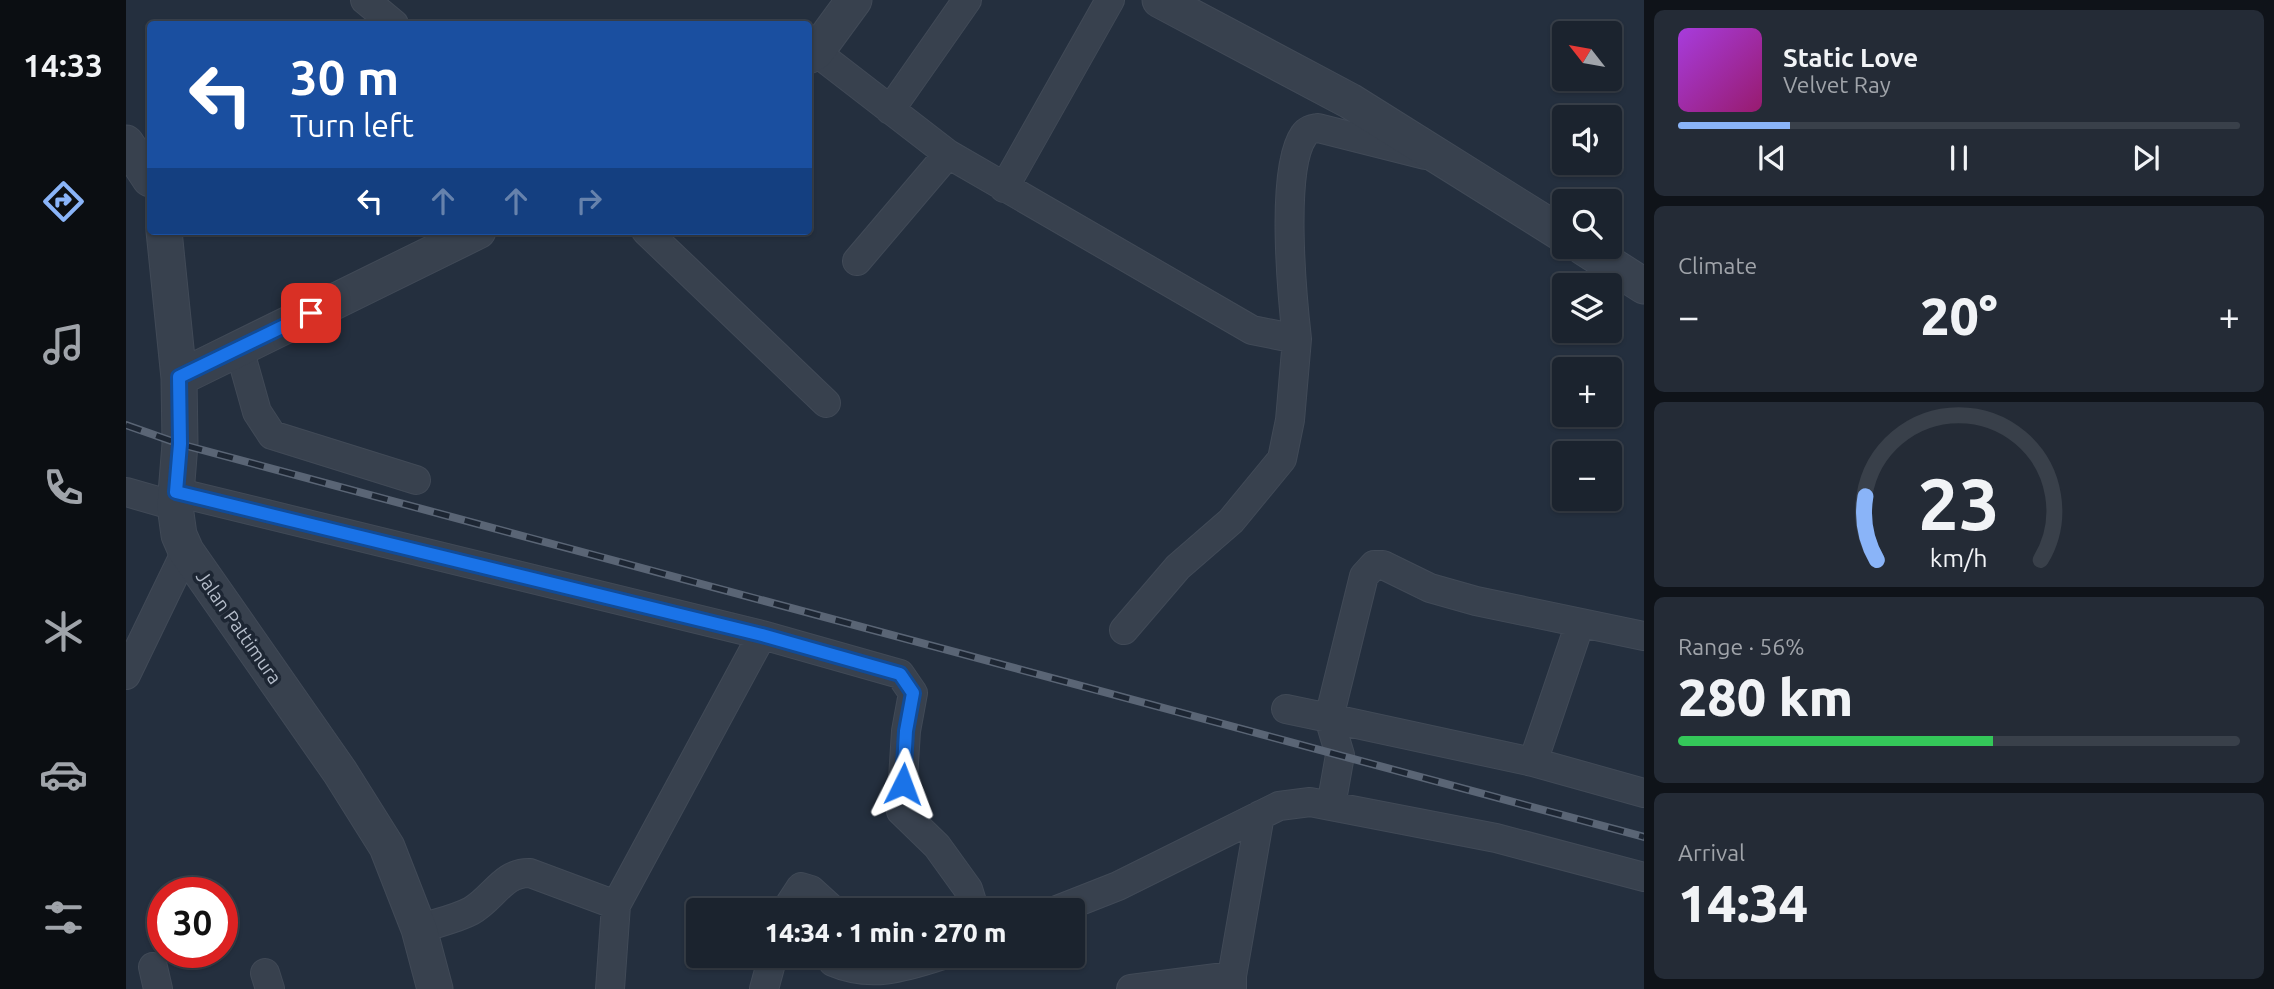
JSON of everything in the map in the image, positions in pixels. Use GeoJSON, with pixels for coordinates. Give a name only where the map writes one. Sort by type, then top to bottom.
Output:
{"type":"FeatureCollection","features":[{"type":"Feature","properties":{"kind":"street"},"geometry":{"type":"LineString","coordinates":[[365,0],[390,21]]}},
{"type":"Feature","properties":{"kind":"street"},"geometry":{"type":"LineString","coordinates":[[854,0],[813,54],[948,154],[1004,188],[1220,314],[1280,335]]}},
{"type":"Feature","properties":{"kind":"street"},"geometry":{"type":"LineString","coordinates":[[890,110],[967,0]]}},
{"type":"Feature","properties":{"kind":"street"},"geometry":{"type":"LineString","coordinates":[[1004,188],[1110,0]]}},
{"type":"Feature","properties":{"kind":"street"},"geometry":{"type":"LineString","coordinates":[[1160,0],[1350,102],[1451,162],[1552,227]]}},
{"type":"Feature","properties":{"kind":"street"},"geometry":{"type":"LineString","coordinates":[[1124,630],[1178,567],[1231,521],[1282,459],[1290,420],[1280,335],[1292,296],[1291,176],[1303,135],[1308,130],[1318,128],[1451,162]]}},
{"type":"Feature","properties":{"kind":"street"},"geometry":{"type":"LineString","coordinates":[[126,144],[147,175]]}},
{"type":"Feature","properties":{"kind":"street"},"geometry":{"type":"LineString","coordinates":[[857,261],[948,154]]}},
{"type":"Feature","properties":{"kind":"street","name":"Jalan Pattimura"},"geometry":{"type":"LineString","coordinates":[[164,235],[179,377],[180,444],[176,499],[179,535],[186,551],[332,761],[387,847],[419,929],[435,989]]}},
{"type":"Feature","properties":{"kind":"street"},"geometry":{"type":"LineString","coordinates":[[179,377],[470,235]]}},
{"type":"Feature","properties":{"kind":"street"},"geometry":{"type":"LineString","coordinates":[[650,235],[826,403]]}},
{"type":"Feature","properties":{"kind":"street"},"geometry":{"type":"LineString","coordinates":[[1602,259],[1644,286]]}},
{"type":"Feature","properties":{"kind":"street"},"geometry":{"type":"LineString","coordinates":[[239,348],[257,412],[272,435],[416,480]]}},
{"type":"Feature","properties":{"kind":"street"},"geometry":{"type":"LineString","coordinates":[[126,492],[176,499],[762,635],[900,674],[913,693],[906,731],[901,811],[937,846],[968,898]]}},
{"type":"Feature","properties":{"kind":"street"},"geometry":{"type":"LineString","coordinates":[[126,675],[186,551]]}},
{"type":"Feature","properties":{"kind":"street"},"geometry":{"type":"LineString","coordinates":[[1331,806],[1340,755],[1329,718],[1364,576],[1374,565],[1383,565],[1430,588],[1476,601],[1644,636]]}},
{"type":"Feature","properties":{"kind":"street"},"geometry":{"type":"LineString","coordinates":[[1533,762],[1580,623]]}},
{"type":"Feature","properties":{"kind":"street"},"geometry":{"type":"LineString","coordinates":[[610,989],[616,905],[762,635]]}},
{"type":"Feature","properties":{"kind":"street"},"geometry":{"type":"LineString","coordinates":[[1286,709],[1533,762],[1644,793]]}},
{"type":"Feature","properties":{"kind":"street"},"geometry":{"type":"LineString","coordinates":[[1085,899],[1118,886],[1260,815],[1294,802],[1331,806],[1496,838],[1644,877]]}},
{"type":"Feature","properties":{"kind":"street"},"geometry":{"type":"LineString","coordinates":[[1131,989],[1232,984],[1260,815]]}},
{"type":"Feature","properties":{"kind":"street"},"geometry":{"type":"LineString","coordinates":[[419,929],[467,913],[481,905],[509,876],[520,873],[530,873],[616,905]]}},
{"type":"Feature","properties":{"kind":"street"},"geometry":{"type":"LineString","coordinates":[[794,898],[801,887],[819,898]]}},
{"type":"Feature","properties":{"kind":"street"},"geometry":{"type":"LineString","coordinates":[[764,989],[770,968]]}},
{"type":"Feature","properties":{"kind":"street"},"geometry":{"type":"LineString","coordinates":[[846,968],[876,972],[896,968]]}},
{"type":"Feature","properties":{"kind":"railway"},"geometry":{"type":"LineString","coordinates":[[126,425],[180,444],[1644,837]]}},
{"type":"Feature","properties":{"kind":"route"},"geometry":{"type":"LineString","coordinates":[[311,313],[179,377],[180,444],[176,492],[762,635],[900,674],[913,693],[906,731],[903,784]]}}]}
